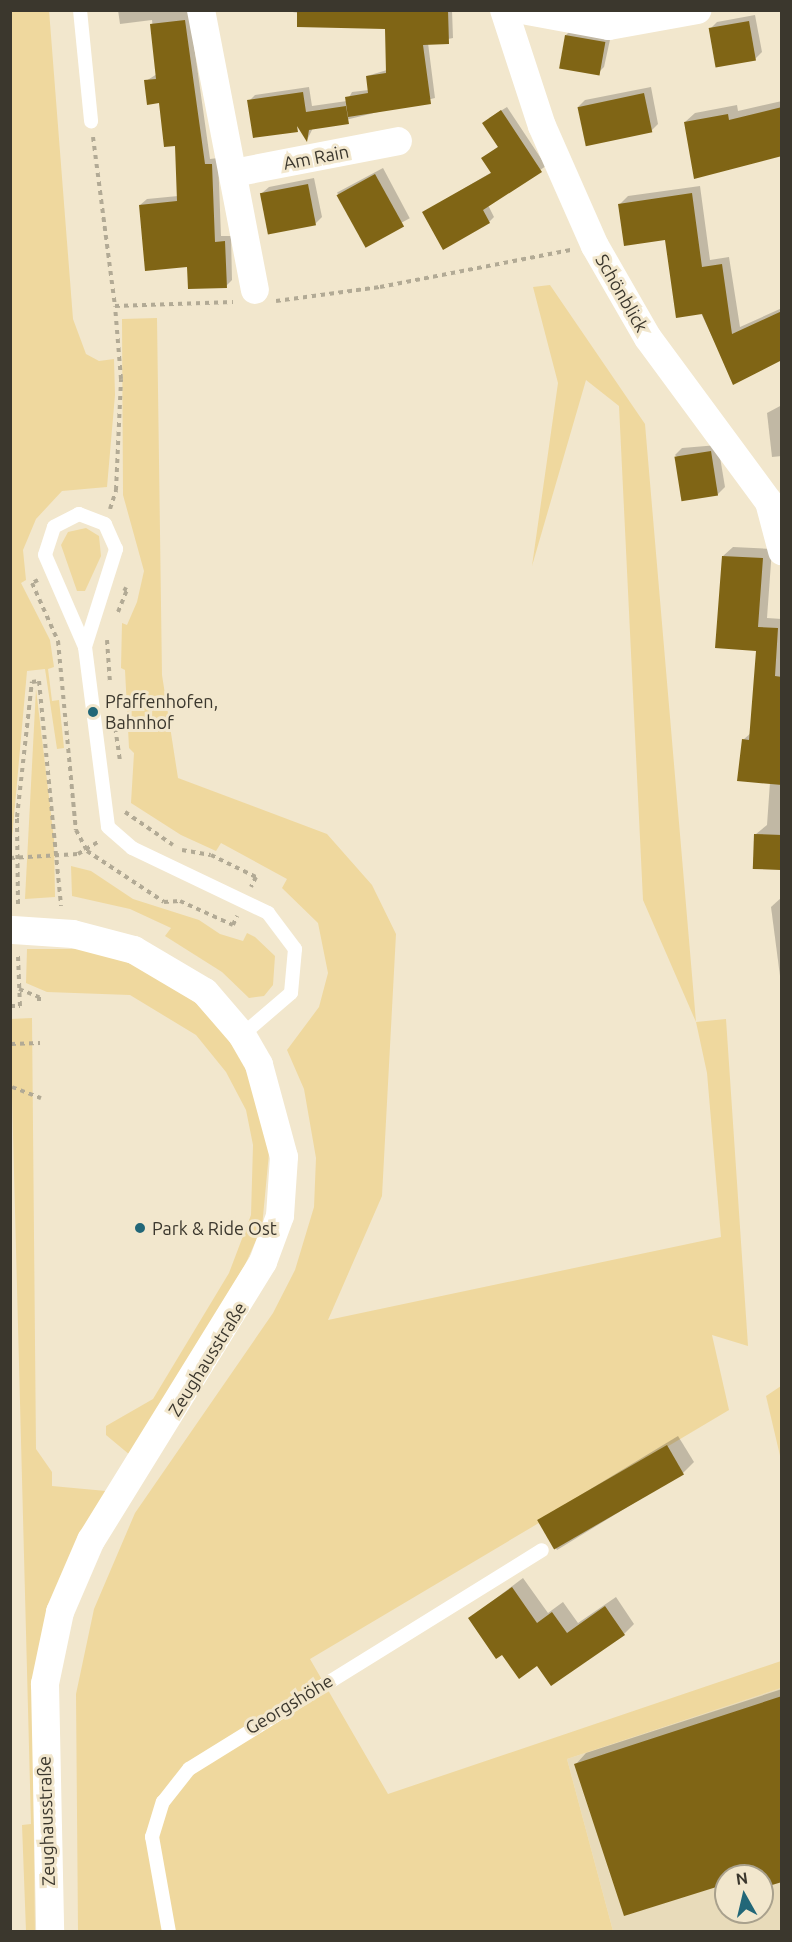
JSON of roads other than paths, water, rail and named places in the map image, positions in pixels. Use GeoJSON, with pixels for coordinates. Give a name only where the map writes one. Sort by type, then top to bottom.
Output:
{"type":"FeatureCollection","features":[{"type":"Feature","properties":{"kind":"street"},"geometry":{"type":"LineString","coordinates":[[201,10],[256,296]]}},
{"type":"Feature","properties":{"kind":"street","name":"Schönblick"},"geometry":{"type":"LineString","coordinates":[[504,10],[542,126],[595,246],[648,338],[775,501],[782,551]]}},
{"type":"Feature","properties":{"kind":"street"},"geometry":{"type":"LineString","coordinates":[[522,10],[609,26],[698,10]]}},
{"type":"Feature","properties":{"kind":"street","name":"Am Rain"},"geometry":{"type":"LineString","coordinates":[[234,173],[398,141]]}},
{"type":"Feature","properties":{"kind":"street","name":"Zeughausstraße"},"geometry":{"type":"LineString","coordinates":[[16,930],[90,937],[148,956],[205,992],[242,1035],[281,1131],[285,1172],[280,1216],[248,1293],[92,1540],[60,1612],[45,1684],[50,1932]]}},
{"type":"Feature","properties":{"kind":"lane"},"geometry":{"type":"LineString","coordinates":[[80,10],[91,121]]}},
{"type":"Feature","properties":{"kind":"lane"},"geometry":{"type":"LineString","coordinates":[[85,647],[108,582],[116,549],[105,524],[79,514],[58,522],[44,550],[49,574],[85,647],[108,827],[132,848],[244,900],[286,931],[297,971],[286,1001],[242,1035]]}},
{"type":"Feature","properties":{"kind":"lane","name":"Georgshöhe"},"geometry":{"type":"LineString","coordinates":[[169,1932],[152,1837],[163,1802],[189,1769],[542,1550]]}},
{"type":"Feature","properties":{"kind":"place","name":"Pfaffenhofen, Bahnhof"},"geometry":{"type":"Point","coordinates":[93,712]}},
{"type":"Feature","properties":{"kind":"place","name":"Park & Ride Ost"},"geometry":{"type":"Point","coordinates":[140,1228]}}]}
